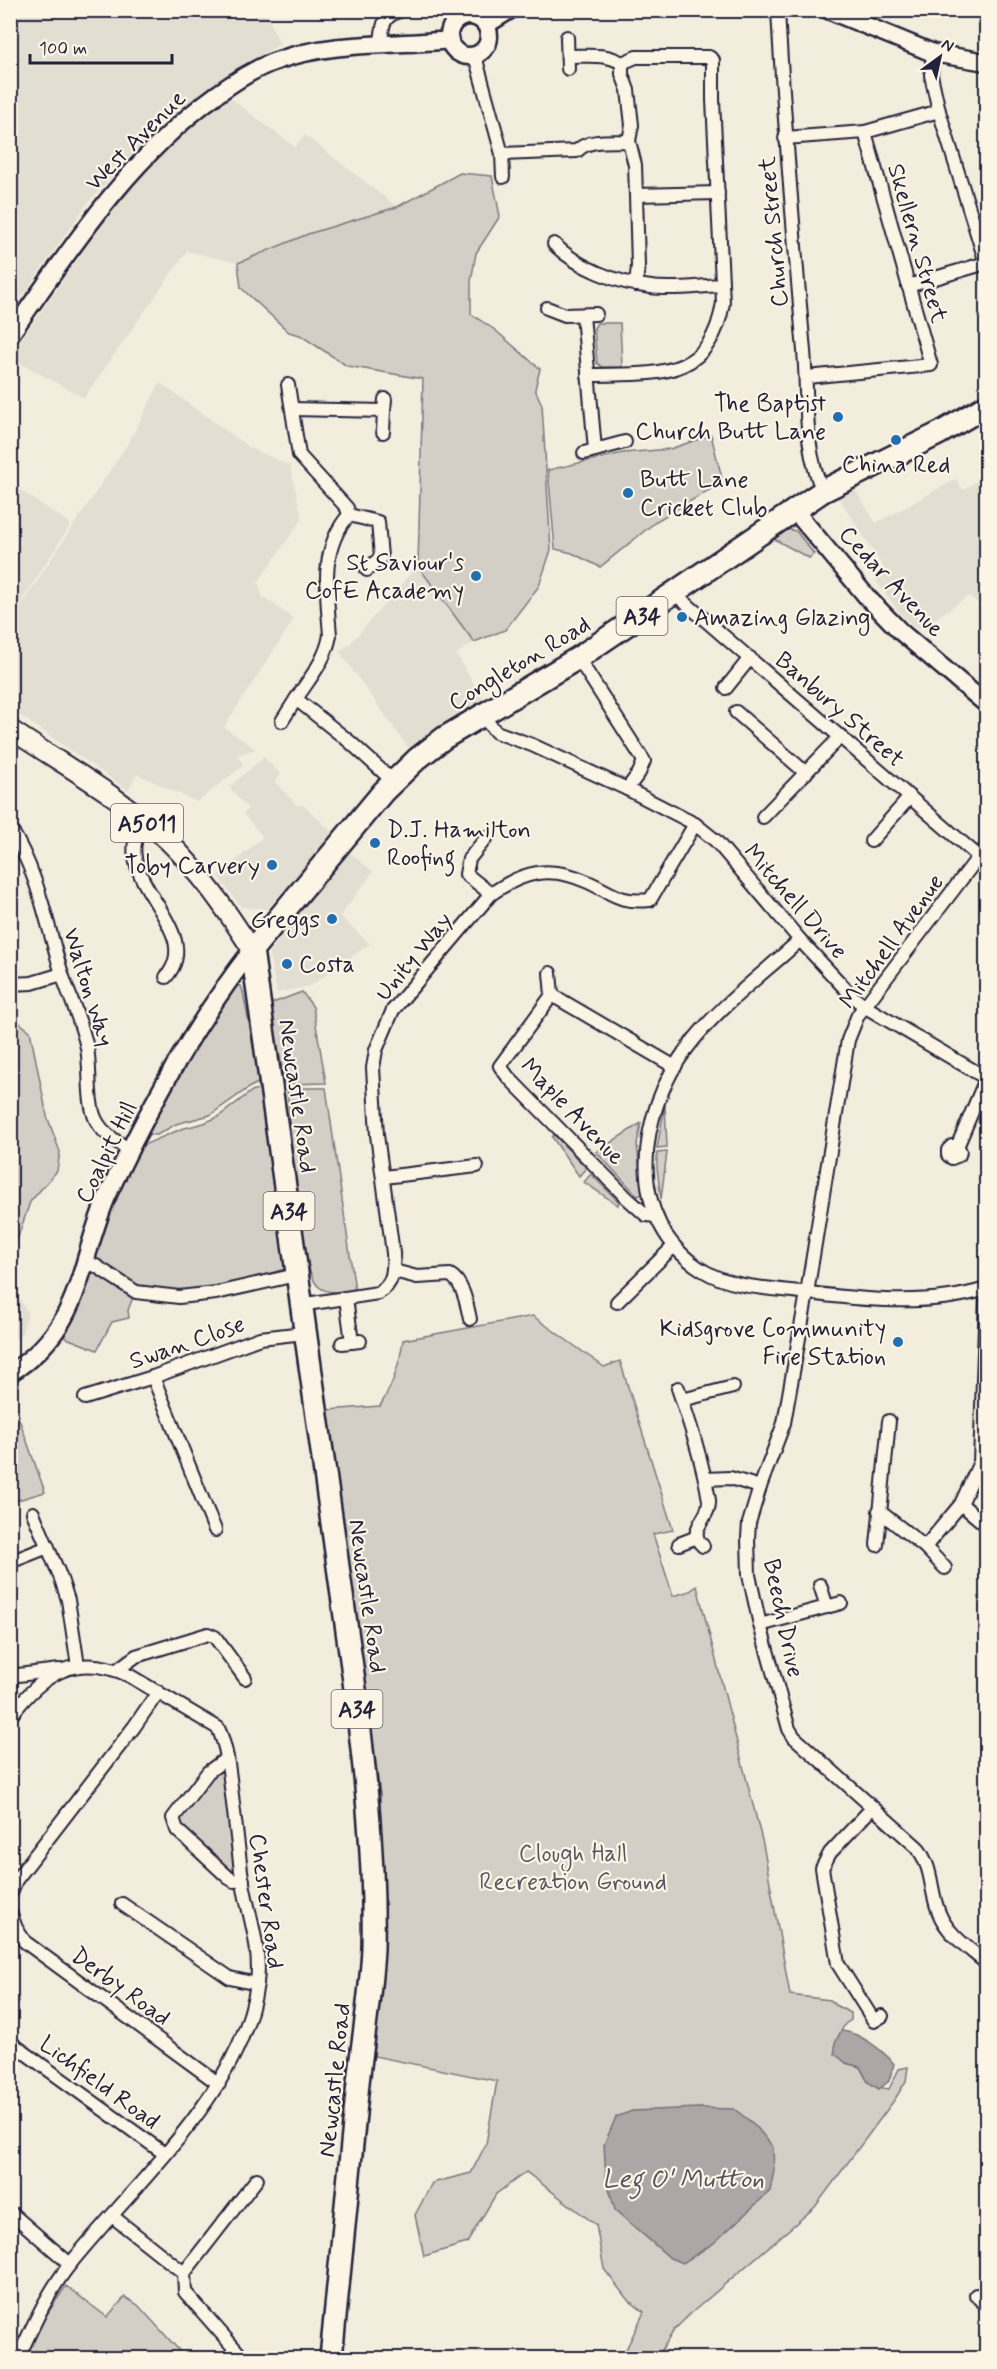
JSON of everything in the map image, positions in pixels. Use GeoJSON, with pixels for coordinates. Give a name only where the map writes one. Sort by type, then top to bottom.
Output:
{"type":"FeatureCollection","features":[{"type":"Feature","properties":{"kind":"highway","name":"Congleton Road"},"geometry":{"type":"LineString","coordinates":[[252,950],[339,843],[393,782],[444,738],[578,658],[823,491],[940,433],[987,406]]}},
{"type":"Feature","properties":{"kind":"highway","name":"Newcastle Road"},"geometry":{"type":"LineString","coordinates":[[252,950],[354,1681],[366,1779],[373,1878],[373,1949],[369,1996],[331,2358]]}},
{"type":"Feature","properties":{"kind":"main road","name":"A5011"},"geometry":{"type":"LineString","coordinates":[[10,729],[145,821],[168,840],[201,878],[252,950]]}},
{"type":"Feature","properties":{"kind":"street"},"geometry":{"type":"LineString","coordinates":[[486,25],[510,10]]}},
{"type":"Feature","properties":{"kind":"street","name":"Church Street"},"geometry":{"type":"LineString","coordinates":[[777,10],[785,138],[807,377],[811,449],[816,477],[823,491]]}},
{"type":"Feature","properties":{"kind":"street"},"geometry":{"type":"LineString","coordinates":[[828,10],[933,53],[987,62]]}},
{"type":"Feature","properties":{"kind":"street"},"geometry":{"type":"LineString","coordinates":[[381,43],[382,24],[389,14],[397,11]]}},
{"type":"Feature","properties":{"kind":"street"},"geometry":{"type":"LineString","coordinates":[[472,16],[480,19],[486,25],[489,40],[484,50],[475,56],[463,55],[454,49],[450,40],[449,33],[453,24],[462,17],[472,16]]}},
{"type":"Feature","properties":{"kind":"street"},"geometry":{"type":"LineString","coordinates":[[567,37],[568,69]]}},
{"type":"Feature","properties":{"kind":"street","name":"West Avenue"},"geometry":{"type":"LineString","coordinates":[[10,335],[93,217],[141,161],[186,117],[235,81],[279,59],[319,50],[381,43],[450,40]]}},
{"type":"Feature","properties":{"kind":"street"},"geometry":{"type":"LineString","coordinates":[[908,286],[987,263],[984,245],[939,111],[931,75],[933,53]]}},
{"type":"Feature","properties":{"kind":"street"},"geometry":{"type":"LineString","coordinates":[[475,56],[502,154],[503,177]]}},
{"type":"Feature","properties":{"kind":"street"},"geometry":{"type":"LineString","coordinates":[[568,56],[613,57],[622,63]]}},
{"type":"Feature","properties":{"kind":"street"},"geometry":{"type":"LineString","coordinates":[[588,375],[655,373],[691,362],[708,345],[720,323],[723,303],[713,60],[709,57],[636,57],[622,63]]}},
{"type":"Feature","properties":{"kind":"street"},"geometry":{"type":"LineString","coordinates":[[622,63],[622,74],[628,90],[631,114],[629,141],[635,165],[638,266],[636,285]]}},
{"type":"Feature","properties":{"kind":"street"},"geometry":{"type":"LineString","coordinates":[[785,138],[865,132],[939,111]]}},
{"type":"Feature","properties":{"kind":"street","name":"Skellern Street"},"geometry":{"type":"LineString","coordinates":[[807,377],[931,366],[865,132]]}},
{"type":"Feature","properties":{"kind":"street"},"geometry":{"type":"LineString","coordinates":[[502,154],[577,151],[580,147],[597,142],[629,141]]}},
{"type":"Feature","properties":{"kind":"street"},"geometry":{"type":"LineString","coordinates":[[636,195],[718,193]]}},
{"type":"Feature","properties":{"kind":"street"},"geometry":{"type":"LineString","coordinates":[[554,244],[574,260],[624,283],[653,287],[722,285]]}},
{"type":"Feature","properties":{"kind":"street"},"geometry":{"type":"LineString","coordinates":[[574,260],[582,249]]}},
{"type":"Feature","properties":{"kind":"street"},"geometry":{"type":"LineString","coordinates":[[547,308],[558,313],[596,314]]}},
{"type":"Feature","properties":{"kind":"street"},"geometry":{"type":"LineString","coordinates":[[583,315],[588,375],[590,452],[625,442]]}},
{"type":"Feature","properties":{"kind":"street"},"geometry":{"type":"LineString","coordinates":[[288,385],[299,455],[347,508],[349,515]]}},
{"type":"Feature","properties":{"kind":"street"},"geometry":{"type":"LineString","coordinates":[[292,409],[384,405],[383,432]]}},
{"type":"Feature","properties":{"kind":"street"},"geometry":{"type":"LineString","coordinates":[[811,449],[824,448]]}},
{"type":"Feature","properties":{"kind":"street","name":"Cedar Avenue"},"geometry":{"type":"LineString","coordinates":[[795,511],[867,597],[901,632],[987,704]]}},
{"type":"Feature","properties":{"kind":"street"},"geometry":{"type":"LineString","coordinates":[[349,515],[378,522],[381,557],[367,570]]}},
{"type":"Feature","properties":{"kind":"street"},"geometry":{"type":"LineString","coordinates":[[282,721],[325,654],[328,645],[330,635],[326,574],[330,546],[340,525],[349,515]]}},
{"type":"Feature","properties":{"kind":"street","name":"Banbury Street"},"geometry":{"type":"LineString","coordinates":[[674,593],[979,857]]}},
{"type":"Feature","properties":{"kind":"street"},"geometry":{"type":"LineString","coordinates":[[578,658],[644,761],[639,773],[627,789]]}},
{"type":"Feature","properties":{"kind":"street"},"geometry":{"type":"LineString","coordinates":[[726,688],[750,658]]}},
{"type":"Feature","properties":{"kind":"street"},"geometry":{"type":"LineString","coordinates":[[296,699],[350,742],[393,782]]}},
{"type":"Feature","properties":{"kind":"street"},"geometry":{"type":"LineString","coordinates":[[736,712],[807,773]]}},
{"type":"Feature","properties":{"kind":"street","name":"Mitchell Drive"},"geometry":{"type":"LineString","coordinates":[[485,714],[489,724],[496,732],[532,745],[627,789],[695,824],[716,841],[800,940],[852,996],[864,1006],[987,1079]]}},
{"type":"Feature","properties":{"kind":"street"},"geometry":{"type":"LineString","coordinates":[[763,817],[841,736]]}},
{"type":"Feature","properties":{"kind":"street"},"geometry":{"type":"LineString","coordinates":[[871,841],[910,797]]}},
{"type":"Feature","properties":{"kind":"street"},"geometry":{"type":"LineString","coordinates":[[145,821],[137,830],[132,847],[136,866],[144,884],[174,935],[177,962],[166,977]]}},
{"type":"Feature","properties":{"kind":"street","name":"Unity Way"},"geometry":{"type":"LineString","coordinates":[[394,1270],[377,1135],[373,1068],[376,1050],[393,1010],[491,894],[508,882],[537,872],[571,875],[631,902],[650,900],[695,824]]}},
{"type":"Feature","properties":{"kind":"street","name":"Walton Way"},"geometry":{"type":"LineString","coordinates":[[10,828],[23,850],[39,893],[62,974],[86,1045],[91,1068],[94,1117],[99,1127],[114,1141],[130,1150]]}},
{"type":"Feature","properties":{"kind":"street"},"geometry":{"type":"LineString","coordinates":[[487,837],[469,859],[466,874],[491,894]]}},
{"type":"Feature","properties":{"kind":"street","name":"Mitchell Avenue"},"geometry":{"type":"LineString","coordinates":[[821,1209],[849,1040],[858,1015],[987,847]]}},
{"type":"Feature","properties":{"kind":"street"},"geometry":{"type":"LineString","coordinates":[[800,940],[714,1018],[688,1047],[675,1067],[657,1103],[648,1136],[646,1159],[648,1186],[656,1216],[674,1245],[700,1268],[726,1281],[807,1293],[891,1300],[941,1298],[985,1289],[980,1462],[961,1504],[926,1548]]}},
{"type":"Feature","properties":{"kind":"street","name":"Coalpit Hill"},"geometry":{"type":"LineString","coordinates":[[10,1373],[43,1347],[58,1330],[76,1295],[109,1193],[130,1150],[215,999],[252,950]]}},
{"type":"Feature","properties":{"kind":"street"},"geometry":{"type":"LineString","coordinates":[[550,973],[552,995],[675,1067]]}},
{"type":"Feature","properties":{"kind":"street"},"geometry":{"type":"LineString","coordinates":[[10,984],[32,983],[62,974]]}},
{"type":"Feature","properties":{"kind":"street"},"geometry":{"type":"LineString","coordinates":[[232,976],[242,974],[256,980]]}},
{"type":"Feature","properties":{"kind":"street","name":"Maple Avenue"},"geometry":{"type":"LineString","coordinates":[[552,995],[500,1066],[508,1077],[627,1198],[646,1215],[656,1216]]}},
{"type":"Feature","properties":{"kind":"street"},"geometry":{"type":"LineString","coordinates":[[957,1147],[987,1079]]}},
{"type":"Feature","properties":{"kind":"street"},"geometry":{"type":"LineString","coordinates":[[384,1177],[477,1166]]}},
{"type":"Feature","properties":{"kind":"street","name":"Beech Drive"},"geometry":{"type":"LineString","coordinates":[[821,1209],[783,1423],[749,1523],[749,1575],[760,1625],[789,1729],[794,1737],[917,1847],[930,1871],[938,1912],[944,1922],[954,1935],[987,1963]]}},
{"type":"Feature","properties":{"kind":"street"},"geometry":{"type":"LineString","coordinates":[[617,1302],[674,1245]]}},
{"type":"Feature","properties":{"kind":"street"},"geometry":{"type":"LineString","coordinates":[[87,1263],[96,1266],[136,1292],[180,1297],[216,1293],[296,1275]]}},
{"type":"Feature","properties":{"kind":"street"},"geometry":{"type":"LineString","coordinates":[[300,1305],[378,1293],[384,1290],[394,1270],[411,1277],[444,1275],[455,1278],[462,1290],[465,1314]]}},
{"type":"Feature","properties":{"kind":"street"},"geometry":{"type":"LineString","coordinates":[[346,1298],[351,1342]]}},
{"type":"Feature","properties":{"kind":"street","name":"Swan Close"},"geometry":{"type":"LineString","coordinates":[[85,1398],[153,1377],[260,1338],[304,1333]]}},
{"type":"Feature","properties":{"kind":"street"},"geometry":{"type":"LineString","coordinates":[[153,1377],[215,1530]]}},
{"type":"Feature","properties":{"kind":"street"},"geometry":{"type":"LineString","coordinates":[[679,1544],[700,1541],[698,1525],[709,1508],[705,1479],[680,1394],[733,1387]]}},
{"type":"Feature","properties":{"kind":"street"},"geometry":{"type":"LineString","coordinates":[[877,1545],[889,1421]]}},
{"type":"Feature","properties":{"kind":"street"},"geometry":{"type":"LineString","coordinates":[[705,1479],[730,1478],[760,1487]]}},
{"type":"Feature","properties":{"kind":"street"},"geometry":{"type":"LineString","coordinates":[[961,1504],[987,1525]]}},
{"type":"Feature","properties":{"kind":"street"},"geometry":{"type":"LineString","coordinates":[[879,1511],[926,1548],[945,1568]]}},
{"type":"Feature","properties":{"kind":"street"},"geometry":{"type":"LineString","coordinates":[[33,1513],[68,1600],[78,1666]]}},
{"type":"Feature","properties":{"kind":"street"},"geometry":{"type":"LineString","coordinates":[[10,1562],[48,1547]]}},
{"type":"Feature","properties":{"kind":"street"},"geometry":{"type":"LineString","coordinates":[[820,1585],[826,1607]]}},
{"type":"Feature","properties":{"kind":"street"},"geometry":{"type":"LineString","coordinates":[[760,1625],[841,1603]]}},
{"type":"Feature","properties":{"kind":"street"},"geometry":{"type":"LineString","coordinates":[[117,1670],[136,1656],[208,1634],[215,1637],[245,1678]]}},
{"type":"Feature","properties":{"kind":"street","name":"Chester Road"},"geometry":{"type":"LineString","coordinates":[[10,1717],[38,1686],[59,1670],[92,1665],[117,1670],[218,1728],[227,1758],[243,1880],[258,1956],[257,1984],[247,2030],[219,2084],[165,2154],[70,2264],[40,2314],[18,2358]]}},
{"type":"Feature","properties":{"kind":"street"},"geometry":{"type":"LineString","coordinates":[[10,1676],[59,1670]]}},
{"type":"Feature","properties":{"kind":"street"},"geometry":{"type":"LineString","coordinates":[[10,1895],[16,1880],[134,1727],[158,1692]]}},
{"type":"Feature","properties":{"kind":"street"},"geometry":{"type":"LineString","coordinates":[[227,1758],[208,1772],[173,1818],[177,1830],[230,1878],[234,1881],[243,1880]]}},
{"type":"Feature","properties":{"kind":"street"},"geometry":{"type":"LineString","coordinates":[[872,1808],[830,1853],[822,1868],[838,1964],[874,2021],[882,2016]]}},
{"type":"Feature","properties":{"kind":"street"},"geometry":{"type":"LineString","coordinates":[[122,1904],[230,1978],[257,1984]]}},
{"type":"Feature","properties":{"kind":"street","name":"Derby Road"},"geometry":{"type":"LineString","coordinates":[[10,1912],[25,1942],[219,2084]]}},
{"type":"Feature","properties":{"kind":"street","name":"Lichfield Road"},"geometry":{"type":"LineString","coordinates":[[10,2042],[165,2154]]}},
{"type":"Feature","properties":{"kind":"street"},"geometry":{"type":"LineString","coordinates":[[243,2358],[185,2292],[184,2273],[257,2179]]}},
{"type":"Feature","properties":{"kind":"street"},"geometry":{"type":"LineString","coordinates":[[10,2212],[70,2264]]}},
{"type":"Feature","properties":{"kind":"street"},"geometry":{"type":"LineString","coordinates":[[112,2216],[184,2273]]}},
{"type":"Feature","properties":{"kind":"street"},"geometry":{"type":"LineString","coordinates":[[976,2295],[987,2306]]}},
{"type":"Feature","properties":{"kind":"shaded area"},"geometry":{"type":"Polygon","coordinates":[[[11,11],[265,11],[280,44],[207,89],[162,122],[87,204],[11,312],[11,11]]]}},
{"type":"Feature","properties":{"kind":"shaded area"},"geometry":{"type":"Polygon","coordinates":[[[229,97],[295,147],[305,135],[397,207],[308,234],[238,263],[187,251],[84,398],[11,358],[11,354],[135,178],[178,134],[229,97]]]}},
{"type":"Feature","properties":{"kind":"shaded area","name":"St Saviour's CofE Academy"},"geometry":{"type":"Polygon","coordinates":[[[423,379],[542,405],[551,550],[539,586],[505,630],[474,642],[456,654],[484,701],[412,753],[339,651],[350,644],[417,566],[423,379]]]}},
{"type":"Feature","properties":{"kind":"shaded area"},"geometry":{"type":"Polygon","coordinates":[[[160,383],[249,447],[290,466],[302,519],[258,582],[262,596],[294,619],[224,727],[256,749],[237,755],[244,765],[197,802],[137,774],[128,790],[11,709],[11,620],[129,442],[160,383]]]}},
{"type":"Feature","properties":{"kind":"shaded area"},"geometry":{"type":"Polygon","coordinates":[[[986,476],[986,610],[969,596],[918,630],[901,615],[875,579],[886,571],[839,498],[854,488],[876,523],[956,479],[963,490],[986,476]]]}},
{"type":"Feature","properties":{"kind":"shaded area"},"geometry":{"type":"Polygon","coordinates":[[[11,484],[71,524],[11,617],[11,484]]]}},
{"type":"Feature","properties":{"kind":"shaded area"},"geometry":{"type":"Polygon","coordinates":[[[264,757],[281,775],[275,782],[297,805],[305,806],[334,834],[267,909],[241,907],[218,876],[263,837],[243,814],[248,809],[229,787],[264,757]]]}},
{"type":"Feature","properties":{"kind":"shaded area"},"geometry":{"type":"Polygon","coordinates":[[[347,850],[373,872],[340,916],[370,944],[310,986],[277,993],[269,953],[347,850]]]}},
{"type":"Feature","properties":{"kind":"shaded area"},"geometry":{"type":"Polygon","coordinates":[[[10,1281],[28,1313],[22,1333],[11,1344],[10,1281]]]}},
{"type":"Feature","properties":{"kind":"green space"},"geometry":{"type":"Polygon","coordinates":[[[460,173],[492,176],[500,216],[476,253],[471,281],[471,314],[495,330],[540,369],[535,389],[542,405],[551,550],[539,586],[505,630],[474,642],[418,566],[423,379],[347,366],[300,335],[289,332],[241,288],[238,263],[308,234],[397,207],[460,173]]]}},
{"type":"Feature","properties":{"kind":"green space"},"geometry":{"type":"Polygon","coordinates":[[[597,323],[620,323],[622,367],[602,367],[597,363],[594,328],[597,323]]]}},
{"type":"Feature","properties":{"kind":"green space","name":"Butt Lane Cricket Club"},"geometry":{"type":"Polygon","coordinates":[[[711,435],[723,482],[658,520],[600,567],[572,553],[555,549],[548,470],[623,453],[670,449],[711,435]]]}},
{"type":"Feature","properties":{"kind":"green space"},"geometry":{"type":"Polygon","coordinates":[[[786,529],[796,531],[814,554],[809,558],[772,538],[786,529]]]}},
{"type":"Feature","properties":{"kind":"green space"},"geometry":{"type":"Polygon","coordinates":[[[236,985],[241,986],[243,992],[260,1082],[210,1115],[176,1124],[157,1135],[143,1134],[200,1035],[236,985]]]}},
{"type":"Feature","properties":{"kind":"green space"},"geometry":{"type":"Polygon","coordinates":[[[302,992],[313,1007],[326,1083],[285,1084],[270,1004],[302,992]]]}},
{"type":"Feature","properties":{"kind":"green space"},"geometry":{"type":"Polygon","coordinates":[[[17,1021],[30,1031],[47,1116],[60,1152],[57,1171],[30,1202],[16,1243],[11,1243],[10,1026],[17,1021]]]}},
{"type":"Feature","properties":{"kind":"green space"},"geometry":{"type":"Polygon","coordinates":[[[261,1088],[285,1269],[212,1288],[172,1292],[138,1286],[94,1258],[105,1221],[139,1147],[181,1129],[218,1117],[252,1091],[261,1088]]]}},
{"type":"Feature","properties":{"kind":"green space"},"geometry":{"type":"Polygon","coordinates":[[[287,1088],[326,1088],[355,1290],[327,1291],[319,1287],[312,1275],[300,1226],[287,1088]]]}},
{"type":"Feature","properties":{"kind":"green space"},"geometry":{"type":"Polygon","coordinates":[[[665,1105],[667,1147],[657,1148],[665,1105]]]}},
{"type":"Feature","properties":{"kind":"green space"},"geometry":{"type":"Polygon","coordinates":[[[641,1123],[637,1144],[642,1194],[638,1196],[596,1152],[641,1123]]]}},
{"type":"Feature","properties":{"kind":"green space"},"geometry":{"type":"Polygon","coordinates":[[[554,1135],[586,1168],[579,1176],[552,1137],[554,1135]]]}},
{"type":"Feature","properties":{"kind":"green space"},"geometry":{"type":"Polygon","coordinates":[[[667,1152],[661,1199],[657,1153],[667,1152]]]}},
{"type":"Feature","properties":{"kind":"green space"},"geometry":{"type":"Polygon","coordinates":[[[591,1174],[619,1202],[618,1205],[584,1182],[591,1174]]]}},
{"type":"Feature","properties":{"kind":"green space"},"geometry":{"type":"Polygon","coordinates":[[[92,1269],[134,1295],[128,1310],[129,1318],[112,1322],[97,1350],[64,1337],[92,1269]]]}},
{"type":"Feature","properties":{"kind":"green space","name":"Clough Hall Recreation Ground"},"geometry":{"type":"Polygon","coordinates":[[[533,1316],[604,1367],[620,1361],[673,1530],[653,1534],[673,1596],[690,1591],[697,1586],[763,1844],[790,1995],[830,2000],[851,2013],[851,2020],[845,2024],[835,2043],[846,2063],[860,2067],[870,2083],[889,2089],[899,2069],[908,2067],[906,2081],[895,2099],[815,2207],[689,2315],[674,2330],[657,2358],[622,2358],[644,2312],[627,2299],[604,2269],[596,2225],[526,2172],[496,2194],[467,2243],[424,2256],[415,2215],[432,2183],[471,2173],[486,2144],[497,2081],[374,2056],[384,1947],[380,1794],[328,1410],[380,1406],[395,1374],[403,1340],[533,1316]]]}},
{"type":"Feature","properties":{"kind":"green space"},"geometry":{"type":"Polygon","coordinates":[[[11,1418],[19,1419],[45,1492],[11,1502],[11,1418]]]}},
{"type":"Feature","properties":{"kind":"green space"},"geometry":{"type":"Polygon","coordinates":[[[223,1771],[236,1870],[228,1871],[188,1834],[178,1817],[212,1772],[223,1771]]]}},
{"type":"Feature","properties":{"kind":"green space"},"geometry":{"type":"Polygon","coordinates":[[[66,2286],[107,2317],[125,2297],[138,2305],[186,2358],[26,2358],[25,2354],[45,2317],[66,2286]]]}},
{"type":"Feature","properties":{"kind":"water"},"geometry":{"type":"Polygon","coordinates":[[[841,2031],[870,2043],[894,2064],[889,2081],[879,2089],[868,2082],[860,2067],[846,2063],[835,2054],[835,2043],[841,2031]]]}},
{"type":"Feature","properties":{"kind":"water","name":"Leg O' Mutton"},"geometry":{"type":"Polygon","coordinates":[[[734,2109],[755,2125],[773,2147],[774,2171],[770,2191],[714,2243],[683,2263],[670,2258],[615,2210],[606,2178],[604,2145],[616,2117],[632,2111],[734,2109]]]}},
{"type":"Feature","properties":{"kind":"place","name":"The Baptist Church Butt Lane"},"geometry":{"type":"Point","coordinates":[838,417]}},
{"type":"Feature","properties":{"kind":"place","name":"China Red"},"geometry":{"type":"Point","coordinates":[896,440]}},
{"type":"Feature","properties":{"kind":"place","name":"Butt Lane Cricket Club"},"geometry":{"type":"Point","coordinates":[628,493]}},
{"type":"Feature","properties":{"kind":"place","name":"St Saviour's CofE Academy"},"geometry":{"type":"Point","coordinates":[476,576]}},
{"type":"Feature","properties":{"kind":"place","name":"Amazing Glazing"},"geometry":{"type":"Point","coordinates":[682,617]}},
{"type":"Feature","properties":{"kind":"place","name":"D.J. Hamilton Roofing"},"geometry":{"type":"Point","coordinates":[375,843]}},
{"type":"Feature","properties":{"kind":"place","name":"Toby Carvery"},"geometry":{"type":"Point","coordinates":[272,865]}},
{"type":"Feature","properties":{"kind":"place","name":"Greggs"},"geometry":{"type":"Point","coordinates":[332,919]}},
{"type":"Feature","properties":{"kind":"place","name":"Costa"},"geometry":{"type":"Point","coordinates":[287,964]}},
{"type":"Feature","properties":{"kind":"place","name":"Kidsgrove Community Fire Station"},"geometry":{"type":"Point","coordinates":[898,1342]}}]}
